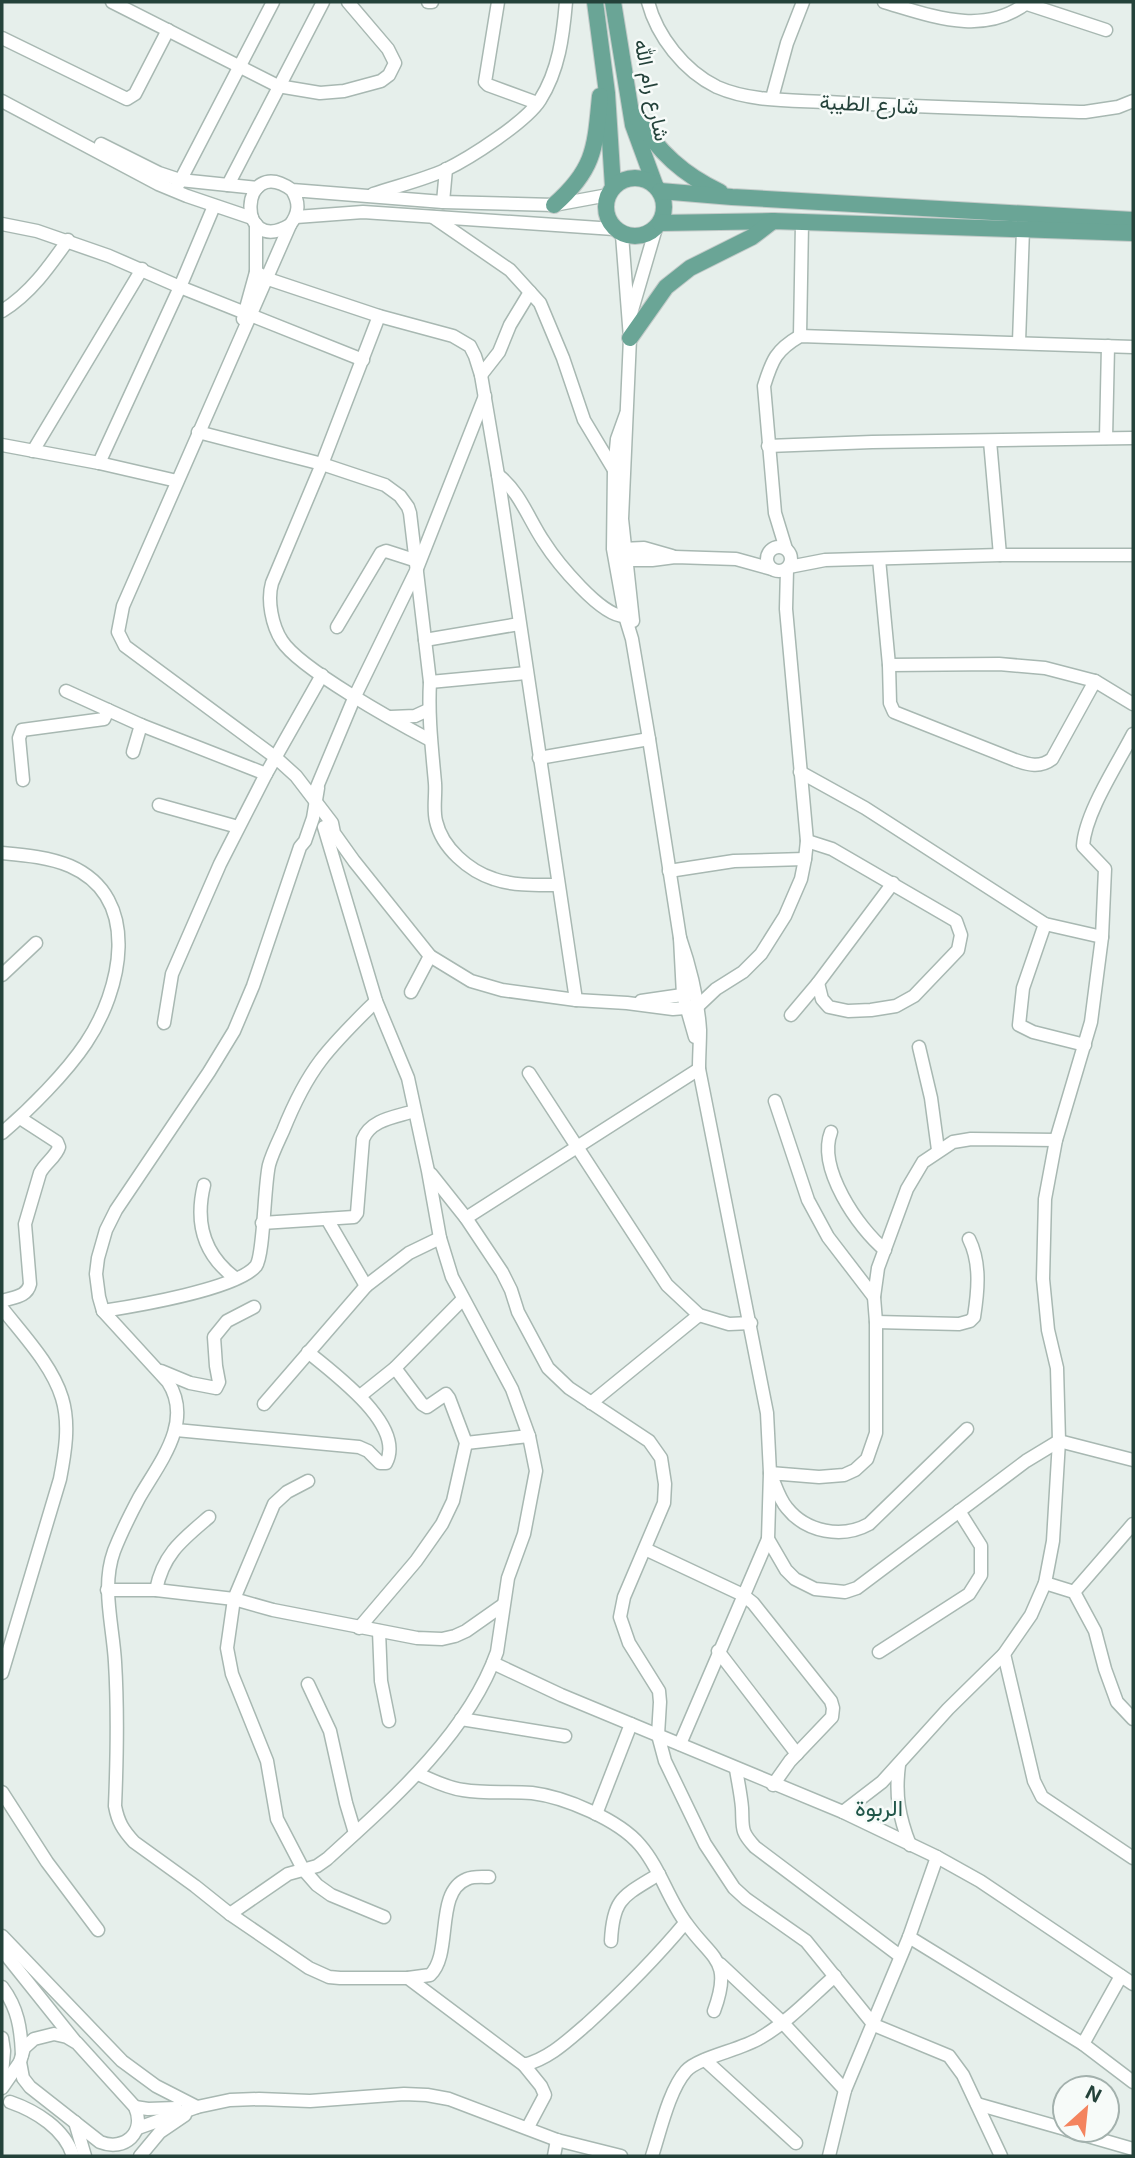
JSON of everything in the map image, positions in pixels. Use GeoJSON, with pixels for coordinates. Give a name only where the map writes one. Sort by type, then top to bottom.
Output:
{"type":"FeatureCollection","features":[{"type":"Feature","properties":{"kind":"main road","name":"شارع رام الله"},"geometry":{"type":"LineString","coordinates":[[595,2],[604,62],[610,191]]}},
{"type":"Feature","properties":{"kind":"main road","name":"شارع رام الله"},"geometry":{"type":"LineString","coordinates":[[613,2],[637,137],[657,188]]}},
{"type":"Feature","properties":{"kind":"main road"},"geometry":{"type":"LineString","coordinates":[[554,205],[575,184],[591,160],[595,146],[604,62]]}},
{"type":"Feature","properties":{"kind":"main road"},"geometry":{"type":"LineString","coordinates":[[629,103],[648,136],[670,159],[700,182],[732,197]]}},
{"type":"Feature","properties":{"kind":"main road"},"geometry":{"type":"LineString","coordinates":[[1133,220],[732,197],[657,188],[635,178],[620,182],[610,191],[606,211],[618,232],[641,236],[658,226],[773,221],[1133,233]]}},
{"type":"Feature","properties":{"kind":"main road"},"geometry":{"type":"LineString","coordinates":[[657,188],[664,206],[658,226]]}},
{"type":"Feature","properties":{"kind":"main road"},"geometry":{"type":"LineString","coordinates":[[630,338],[666,287],[691,268],[752,237],[773,221]]}},
{"type":"Feature","properties":{"kind":"street"},"geometry":{"type":"LineString","coordinates":[[112,2],[278,86],[332,93],[381,81],[389,75],[395,63],[394,57],[348,2]]}},
{"type":"Feature","properties":{"kind":"street"},"geometry":{"type":"LineString","coordinates":[[178,186],[273,2]]}},
{"type":"Feature","properties":{"kind":"street"},"geometry":{"type":"LineString","coordinates":[[228,185],[323,2]]}},
{"type":"Feature","properties":{"kind":"street"},"geometry":{"type":"LineString","coordinates":[[498,2],[485,82],[537,103]]}},
{"type":"Feature","properties":{"kind":"street"},"geometry":{"type":"LineString","coordinates":[[367,196],[446,169],[524,119],[549,82],[560,53],[566,2]]}},
{"type":"Feature","properties":{"kind":"street","name":"شارع الطيبة"},"geometry":{"type":"LineString","coordinates":[[648,2],[658,29],[694,71],[716,86],[746,96],[1085,112],[1133,102]]}},
{"type":"Feature","properties":{"kind":"street"},"geometry":{"type":"LineString","coordinates":[[772,98],[787,43],[803,2]]}},
{"type":"Feature","properties":{"kind":"street"},"geometry":{"type":"LineString","coordinates":[[890,3],[946,21],[963,22],[999,16],[1028,3],[1106,30]]}},
{"type":"Feature","properties":{"kind":"street"},"geometry":{"type":"LineString","coordinates":[[2,38],[127,99],[135,94],[168,30]]}},
{"type":"Feature","properties":{"kind":"street"},"geometry":{"type":"LineString","coordinates":[[2,94],[159,173],[178,186],[228,185],[257,188]]}},
{"type":"Feature","properties":{"kind":"street"},"geometry":{"type":"LineString","coordinates":[[2,102],[273,231],[293,221],[325,213],[363,212],[618,232],[630,338],[621,555],[633,615],[632,639]]}},
{"type":"Feature","properties":{"kind":"street"},"geometry":{"type":"LineString","coordinates":[[443,202],[446,169]]}},
{"type":"Feature","properties":{"kind":"street"},"geometry":{"type":"LineString","coordinates":[[230,1914],[288,1874],[321,1863],[418,1774],[461,1719],[493,1663],[501,1640],[508,1578],[524,1534],[536,1471],[529,1436],[512,1389],[452,1277],[440,1238],[408,1079],[376,1001],[335,869],[329,830],[332,823],[275,757],[131,650],[119,637],[117,626],[123,606],[240,336],[262,276],[293,221],[298,203],[292,190],[275,182],[265,183],[257,188],[249,202],[262,276]]}},
{"type":"Feature","properties":{"kind":"street"},"geometry":{"type":"LineString","coordinates":[[292,190],[443,202],[554,205],[610,191]]}},
{"type":"Feature","properties":{"kind":"street"},"geometry":{"type":"LineString","coordinates":[[99,463],[180,287],[214,205]]}},
{"type":"Feature","properties":{"kind":"street"},"geometry":{"type":"LineString","coordinates":[[433,217],[505,266],[540,303],[584,420],[614,470]]}},
{"type":"Feature","properties":{"kind":"street"},"geometry":{"type":"LineString","coordinates":[[800,336],[802,223]]}},
{"type":"Feature","properties":{"kind":"street"},"geometry":{"type":"LineString","coordinates":[[2,224],[68,240],[363,360]]}},
{"type":"Feature","properties":{"kind":"street"},"geometry":{"type":"LineString","coordinates":[[629,320],[658,226]]}},
{"type":"Feature","properties":{"kind":"street"},"geometry":{"type":"LineString","coordinates":[[1019,342],[1023,229]]}},
{"type":"Feature","properties":{"kind":"street"},"geometry":{"type":"LineString","coordinates":[[2,311],[21,298],[46,271],[68,240]]}},
{"type":"Feature","properties":{"kind":"street"},"geometry":{"type":"LineString","coordinates":[[33,451],[142,269]]}},
{"type":"Feature","properties":{"kind":"street"},"geometry":{"type":"LineString","coordinates":[[262,276],[379,316],[461,340],[470,346],[481,375],[498,475],[576,1000]]}},
{"type":"Feature","properties":{"kind":"street"},"geometry":{"type":"LineString","coordinates":[[481,375],[499,352],[510,325],[530,292]]}},
{"type":"Feature","properties":{"kind":"street"},"geometry":{"type":"LineString","coordinates":[[379,316],[322,464],[272,583],[270,600],[283,642],[322,675],[430,740]]}},
{"type":"Feature","properties":{"kind":"street"},"geometry":{"type":"LineString","coordinates":[[781,569],[792,559],[775,513],[764,386],[770,366],[781,347],[800,336],[1133,347]]}},
{"type":"Feature","properties":{"kind":"street"},"geometry":{"type":"LineString","coordinates":[[1106,438],[1108,346]]}},
{"type":"Feature","properties":{"kind":"street"},"geometry":{"type":"LineString","coordinates":[[485,396],[415,566],[355,696],[314,801],[305,841],[300,846],[249,998],[234,1031],[209,1072],[116,1210],[106,1230],[96,1274],[103,1311],[160,1371],[174,1391],[177,1401],[176,1430],[123,1528],[113,1553],[108,1577],[115,1660],[115,1806],[123,1831],[230,1914],[295,1960],[329,1977],[408,1978],[430,1975],[439,1964],[449,1905],[460,1884],[466,1879],[489,1877]]}},
{"type":"Feature","properties":{"kind":"street"},"geometry":{"type":"LineString","coordinates":[[626,414],[617,439],[614,470],[625,616],[632,639],[649,738],[680,938],[688,961],[699,1069],[767,1413],[771,1473],[768,1539],[680,1744]]}},
{"type":"Feature","properties":{"kind":"street"},"geometry":{"type":"LineString","coordinates":[[198,432],[322,464],[385,485],[400,496],[408,507],[430,682],[428,710],[436,821],[444,840],[455,855],[473,869],[495,880],[558,886]]}},
{"type":"Feature","properties":{"kind":"street"},"geometry":{"type":"LineString","coordinates":[[768,446],[1133,438]]}},
{"type":"Feature","properties":{"kind":"street"},"geometry":{"type":"LineString","coordinates":[[990,441],[1000,555]]}},
{"type":"Feature","properties":{"kind":"street"},"geometry":{"type":"LineString","coordinates":[[2,445],[177,481]]}},
{"type":"Feature","properties":{"kind":"street"},"geometry":{"type":"LineString","coordinates":[[498,475],[513,490],[552,555],[605,611],[618,617],[625,616]]}},
{"type":"Feature","properties":{"kind":"street"},"geometry":{"type":"LineString","coordinates":[[775,513],[767,562],[781,569]]}},
{"type":"Feature","properties":{"kind":"street"},"geometry":{"type":"LineString","coordinates":[[736,559],[782,547],[825,560]]}},
{"type":"Feature","properties":{"kind":"street"},"geometry":{"type":"LineString","coordinates":[[337,627],[380,554],[386,551],[415,566]]}},
{"type":"Feature","properties":{"kind":"street"},"geometry":{"type":"LineString","coordinates":[[621,555],[652,560],[675,557],[736,559],[781,569],[825,560],[1000,555],[1127,555],[1133,566]]}},
{"type":"Feature","properties":{"kind":"street"},"geometry":{"type":"LineString","coordinates":[[879,559],[890,703],[894,712],[1029,765],[1044,765],[1052,759],[1095,681]]}},
{"type":"Feature","properties":{"kind":"street"},"geometry":{"type":"LineString","coordinates":[[329,830],[430,956],[471,981],[502,990],[576,1000],[627,1003],[693,1001],[743,972],[761,954],[790,906],[801,879],[807,841],[781,569]]}},
{"type":"Feature","properties":{"kind":"street"},"geometry":{"type":"LineString","coordinates":[[425,640],[519,624]]}},
{"type":"Feature","properties":{"kind":"street"},"geometry":{"type":"LineString","coordinates":[[889,665],[999,664],[1045,668],[1095,681],[1133,704]]}},
{"type":"Feature","properties":{"kind":"street"},"geometry":{"type":"LineString","coordinates":[[430,682],[526,673]]}},
{"type":"Feature","properties":{"kind":"street"},"geometry":{"type":"LineString","coordinates":[[164,1023],[172,974],[238,827],[322,675]]}},
{"type":"Feature","properties":{"kind":"street"},"geometry":{"type":"LineString","coordinates":[[66,691],[141,725],[266,774]]}},
{"type":"Feature","properties":{"kind":"street"},"geometry":{"type":"LineString","coordinates":[[23,780],[19,738],[22,730],[104,719],[108,710]]}},
{"type":"Feature","properties":{"kind":"street"},"geometry":{"type":"LineString","coordinates":[[390,717],[415,716],[428,710]]}},
{"type":"Feature","properties":{"kind":"street"},"geometry":{"type":"LineString","coordinates":[[133,752],[141,725]]}},
{"type":"Feature","properties":{"kind":"street"},"geometry":{"type":"LineString","coordinates":[[843,1812],[882,1782],[948,1709],[1004,1654],[1031,1615],[1045,1583],[1054,1541],[1059,1441],[1057,1368],[1048,1330],[1043,1279],[1045,1199],[1056,1140],[1091,1022],[1102,937],[1105,869],[1083,846],[1084,835],[1133,734]]}},
{"type":"Feature","properties":{"kind":"street"},"geometry":{"type":"LineString","coordinates":[[539,758],[649,738]]}},
{"type":"Feature","properties":{"kind":"street"},"geometry":{"type":"LineString","coordinates":[[800,772],[865,808],[1045,924],[1102,937]]}},
{"type":"Feature","properties":{"kind":"street"},"geometry":{"type":"LineString","coordinates":[[159,805],[238,827]]}},
{"type":"Feature","properties":{"kind":"street"},"geometry":{"type":"LineString","coordinates":[[807,841],[832,849],[956,921],[961,935],[957,950],[914,996],[896,1006],[872,1010],[829,1007],[822,999],[817,983]]}},
{"type":"Feature","properties":{"kind":"street"},"geometry":{"type":"LineString","coordinates":[[2,853],[47,860],[70,866],[83,874],[110,901],[120,944],[110,996],[86,1044],[20,1118],[2,1133]]}},
{"type":"Feature","properties":{"kind":"street"},"geometry":{"type":"LineString","coordinates":[[335,869],[340,860],[351,858]]}},
{"type":"Feature","properties":{"kind":"street"},"geometry":{"type":"LineString","coordinates":[[342,890],[350,876],[351,858]]}},
{"type":"Feature","properties":{"kind":"street"},"geometry":{"type":"LineString","coordinates":[[669,871],[734,861],[805,859]]}},
{"type":"Feature","properties":{"kind":"street"},"geometry":{"type":"LineString","coordinates":[[790,1015],[893,883]]}},
{"type":"Feature","properties":{"kind":"street"},"geometry":{"type":"LineString","coordinates":[[1045,924],[1023,988],[1019,1025],[1033,1032],[1085,1045]]}},
{"type":"Feature","properties":{"kind":"street"},"geometry":{"type":"LineString","coordinates":[[2,975],[36,943]]}},
{"type":"Feature","properties":{"kind":"street"},"geometry":{"type":"LineString","coordinates":[[411,992],[430,956]]}},
{"type":"Feature","properties":{"kind":"street"},"geometry":{"type":"LineString","coordinates":[[103,1311],[219,1286],[249,1272],[261,1257],[269,1164],[294,1104],[320,1061],[376,1001]]}},
{"type":"Feature","properties":{"kind":"street"},"geometry":{"type":"LineString","coordinates":[[919,1047],[931,1098],[938,1150]]}},
{"type":"Feature","properties":{"kind":"street"},"geometry":{"type":"LineString","coordinates":[[466,1218],[699,1069]]}},
{"type":"Feature","properties":{"kind":"street"},"geometry":{"type":"LineString","coordinates":[[529,1073],[667,1285],[698,1315],[729,1324],[751,1323]]}},
{"type":"Feature","properties":{"kind":"street"},"geometry":{"type":"LineString","coordinates":[[775,1101],[808,1200],[828,1237],[874,1297]]}},
{"type":"Feature","properties":{"kind":"street"},"geometry":{"type":"LineString","coordinates":[[262,1223],[354,1217],[358,1213],[363,1139],[367,1129],[414,1111]]}},
{"type":"Feature","properties":{"kind":"street"},"geometry":{"type":"LineString","coordinates":[[2,1301],[24,1294],[29,1289],[25,1224],[40,1173],[59,1147],[57,1142],[20,1118]]}},
{"type":"Feature","properties":{"kind":"street"},"geometry":{"type":"LineString","coordinates":[[831,1132],[827,1142],[827,1155],[841,1191],[855,1216],[873,1240],[885,1250]]}},
{"type":"Feature","properties":{"kind":"street"},"geometry":{"type":"LineString","coordinates":[[771,1473],[819,1477],[845,1475],[867,1460],[876,1433],[874,1297],[878,1268],[907,1188],[923,1162],[953,1142],[971,1139],[1056,1140]]}},
{"type":"Feature","properties":{"kind":"street"},"geometry":{"type":"LineString","coordinates":[[428,1171],[466,1218],[502,1272],[518,1312],[548,1368],[569,1388],[649,1441],[661,1458],[665,1484],[664,1503],[624,1597],[620,1617],[629,1643],[659,1691],[658,1735],[665,1762],[705,1844],[721,1871],[746,1899],[806,1941],[874,2025],[949,2056],[978,2104],[1001,2156]]}},
{"type":"Feature","properties":{"kind":"street"},"geometry":{"type":"LineString","coordinates":[[204,1185],[200,1203],[201,1234],[213,1257],[235,1278]]}},
{"type":"Feature","properties":{"kind":"street"},"geometry":{"type":"LineString","coordinates":[[327,1219],[366,1286]]}},
{"type":"Feature","properties":{"kind":"street"},"geometry":{"type":"LineString","coordinates":[[264,1404],[366,1286],[409,1253],[440,1238]]}},
{"type":"Feature","properties":{"kind":"street"},"geometry":{"type":"LineString","coordinates":[[876,1322],[959,1324],[970,1321],[974,1317],[977,1293],[976,1253],[969,1239]]}},
{"type":"Feature","properties":{"kind":"street"},"geometry":{"type":"LineString","coordinates":[[360,1396],[395,1368],[463,1299]]}},
{"type":"Feature","properties":{"kind":"street"},"geometry":{"type":"LineString","coordinates":[[160,1371],[190,1383],[216,1388],[219,1382],[214,1337],[227,1321],[254,1307]]}},
{"type":"Feature","properties":{"kind":"street"},"geometry":{"type":"LineString","coordinates":[[2,1308],[31,1345],[54,1381],[62,1399],[66,1442],[60,1479],[2,1673]]}},
{"type":"Feature","properties":{"kind":"street"},"geometry":{"type":"LineString","coordinates":[[591,1403],[698,1315]]}},
{"type":"Feature","properties":{"kind":"street"},"geometry":{"type":"LineString","coordinates":[[176,1430],[359,1447],[368,1451],[380,1463],[386,1463],[390,1454],[390,1440],[360,1396],[308,1352]]}},
{"type":"Feature","properties":{"kind":"street"},"geometry":{"type":"LineString","coordinates":[[359,1628],[416,1561],[442,1524],[453,1501],[466,1443],[449,1398],[442,1395],[427,1407],[395,1368]]}},
{"type":"Feature","properties":{"kind":"street"},"geometry":{"type":"LineString","coordinates":[[771,1473],[786,1507],[806,1525],[818,1530],[849,1531],[869,1524],[967,1429]]}},
{"type":"Feature","properties":{"kind":"street"},"geometry":{"type":"LineString","coordinates":[[466,1443],[529,1436]]}},
{"type":"Feature","properties":{"kind":"street"},"geometry":{"type":"LineString","coordinates":[[768,1539],[786,1570],[795,1579],[815,1589],[845,1592],[857,1588],[1026,1461],[1059,1441],[1133,1460]]}},
{"type":"Feature","properties":{"kind":"street"},"geometry":{"type":"LineString","coordinates":[[307,1481],[278,1498],[269,1511],[234,1600],[227,1648],[232,1674],[267,1761],[277,1819],[303,1869],[317,1885],[331,1895],[384,1917]]}},
{"type":"Feature","properties":{"kind":"street"},"geometry":{"type":"LineString","coordinates":[[879,1653],[969,1594],[981,1575],[981,1546],[959,1511]]}},
{"type":"Feature","properties":{"kind":"street"},"geometry":{"type":"LineString","coordinates":[[156,1590],[162,1565],[170,1553],[209,1517]]}},
{"type":"Feature","properties":{"kind":"street"},"geometry":{"type":"LineString","coordinates":[[1074,1592],[1133,1524]]}},
{"type":"Feature","properties":{"kind":"street"},"geometry":{"type":"LineString","coordinates":[[645,1549],[743,1595],[753,1603],[831,1701],[833,1708],[829,1721],[797,1754],[773,1785]]}},
{"type":"Feature","properties":{"kind":"street"},"geometry":{"type":"LineString","coordinates":[[1045,1583],[1074,1592],[1095,1632],[1118,1702],[1133,1719]]}},
{"type":"Feature","properties":{"kind":"street"},"geometry":{"type":"LineString","coordinates":[[107,1590],[156,1590],[234,1600],[359,1628],[416,1638],[442,1639],[466,1631],[503,1605]]}},
{"type":"Feature","properties":{"kind":"street"},"geometry":{"type":"LineString","coordinates":[[379,1631],[381,1681],[389,1721]]}},
{"type":"Feature","properties":{"kind":"street"},"geometry":{"type":"LineString","coordinates":[[718,1651],[797,1754]]}},
{"type":"Feature","properties":{"kind":"street"},"geometry":{"type":"LineString","coordinates":[[1004,1654],[1034,1782],[1042,1797],[1133,1858]]}},
{"type":"Feature","properties":{"kind":"street"},"geometry":{"type":"LineString","coordinates":[[493,1663],[773,1785],[843,1812],[937,1857],[980,1881],[1133,1984]]}},
{"type":"Feature","properties":{"kind":"street"},"geometry":{"type":"LineString","coordinates":[[308,1684],[332,1738],[355,1833]]}},
{"type":"Feature","properties":{"kind":"street"},"geometry":{"type":"LineString","coordinates":[[461,1719],[565,1736]]}},
{"type":"Feature","properties":{"kind":"street"},"geometry":{"type":"LineString","coordinates":[[596,1814],[631,1724]]}},
{"type":"Feature","properties":{"kind":"street"},"geometry":{"type":"LineString","coordinates":[[899,1765],[896,1803],[910,1845]]}},
{"type":"Feature","properties":{"kind":"street"},"geometry":{"type":"LineString","coordinates":[[736,1769],[742,1810],[741,1824],[745,1837],[900,1956]]}},
{"type":"Feature","properties":{"kind":"street"},"geometry":{"type":"LineString","coordinates":[[418,1774],[450,1788],[551,1797],[596,1814],[632,1836],[659,1874],[685,1923],[720,1965],[783,2023],[845,2090]]}},
{"type":"Feature","properties":{"kind":"street"},"geometry":{"type":"LineString","coordinates":[[2,1792],[47,1862],[98,1930]]}},
{"type":"Feature","properties":{"kind":"street"},"geometry":{"type":"LineString","coordinates":[[829,2156],[845,2090],[909,1937],[937,1857]]}},
{"type":"Feature","properties":{"kind":"street"},"geometry":{"type":"LineString","coordinates":[[611,1941],[612,1919],[618,1903],[625,1895],[659,1874]]}},
{"type":"Feature","properties":{"kind":"street"},"geometry":{"type":"LineString","coordinates":[[524,2065],[539,2061],[552,2053],[601,2011],[640,1974],[685,1923]]}},
{"type":"Feature","properties":{"kind":"street"},"geometry":{"type":"LineString","coordinates":[[2,1936],[122,2061],[156,2086],[197,2107]]}},
{"type":"Feature","properties":{"kind":"street"},"geometry":{"type":"LineString","coordinates":[[909,1937],[1083,2044],[1133,2082]]}},
{"type":"Feature","properties":{"kind":"street"},"geometry":{"type":"LineString","coordinates":[[2,1950],[77,2043],[135,2107],[139,2117],[138,2127],[132,2137],[114,2151],[26,2083],[21,2073],[18,2018],[2,1987]]}},
{"type":"Feature","properties":{"kind":"street"},"geometry":{"type":"LineString","coordinates":[[714,2011],[721,1990],[720,1965]]}},
{"type":"Feature","properties":{"kind":"street"},"geometry":{"type":"LineString","coordinates":[[652,2156],[668,2108],[683,2075],[695,2064],[751,2043],[783,2023],[835,1976]]}},
{"type":"Feature","properties":{"kind":"street"},"geometry":{"type":"LineString","coordinates":[[1083,2044],[1121,1976]]}},
{"type":"Feature","properties":{"kind":"street"},"geometry":{"type":"LineString","coordinates":[[408,1978],[524,2065],[541,2086],[545,2095],[528,2127]]}},
{"type":"Feature","properties":{"kind":"street"},"geometry":{"type":"LineString","coordinates":[[2,2088],[29,2043],[47,2034],[61,2035],[77,2043]]}},
{"type":"Feature","properties":{"kind":"street"},"geometry":{"type":"LineString","coordinates":[[2,2038],[2,2074]]}},
{"type":"Feature","properties":{"kind":"street"},"geometry":{"type":"LineString","coordinates":[[705,2060],[796,2143]]}},
{"type":"Feature","properties":{"kind":"street"},"geometry":{"type":"LineString","coordinates":[[135,2107],[197,2107],[244,2098],[310,2101],[404,2094],[426,2095],[449,2099],[557,2140],[621,2156]]}},
{"type":"Feature","properties":{"kind":"street"},"geometry":{"type":"LineString","coordinates":[[6,2103],[46,2099]]}},
{"type":"Feature","properties":{"kind":"street"},"geometry":{"type":"LineString","coordinates":[[6,2103],[30,2110],[48,2122],[61,2136],[73,2156]]}},
{"type":"Feature","properties":{"kind":"street"},"geometry":{"type":"LineString","coordinates":[[978,2104],[1051,2126]]}},
{"type":"Feature","properties":{"kind":"street"},"geometry":{"type":"LineString","coordinates":[[138,2127],[197,2107]]}},
{"type":"Feature","properties":{"kind":"street"},"geometry":{"type":"LineString","coordinates":[[140,2156],[160,2133],[197,2107]]}},
{"type":"Feature","properties":{"kind":"street"},"geometry":{"type":"LineString","coordinates":[[75,2122],[85,2156]]}},
{"type":"Feature","properties":{"kind":"street"},"geometry":{"type":"LineString","coordinates":[[554,2156],[557,2140]]}},
{"type":"Feature","properties":{"kind":"street"},"geometry":{"type":"LineString","coordinates":[[1115,2144],[1133,2149]]}},
{"type":"Feature","properties":{"kind":"district","name":"الربوة"},"geometry":{"type":"Point","coordinates":[879,1808]}}]}
